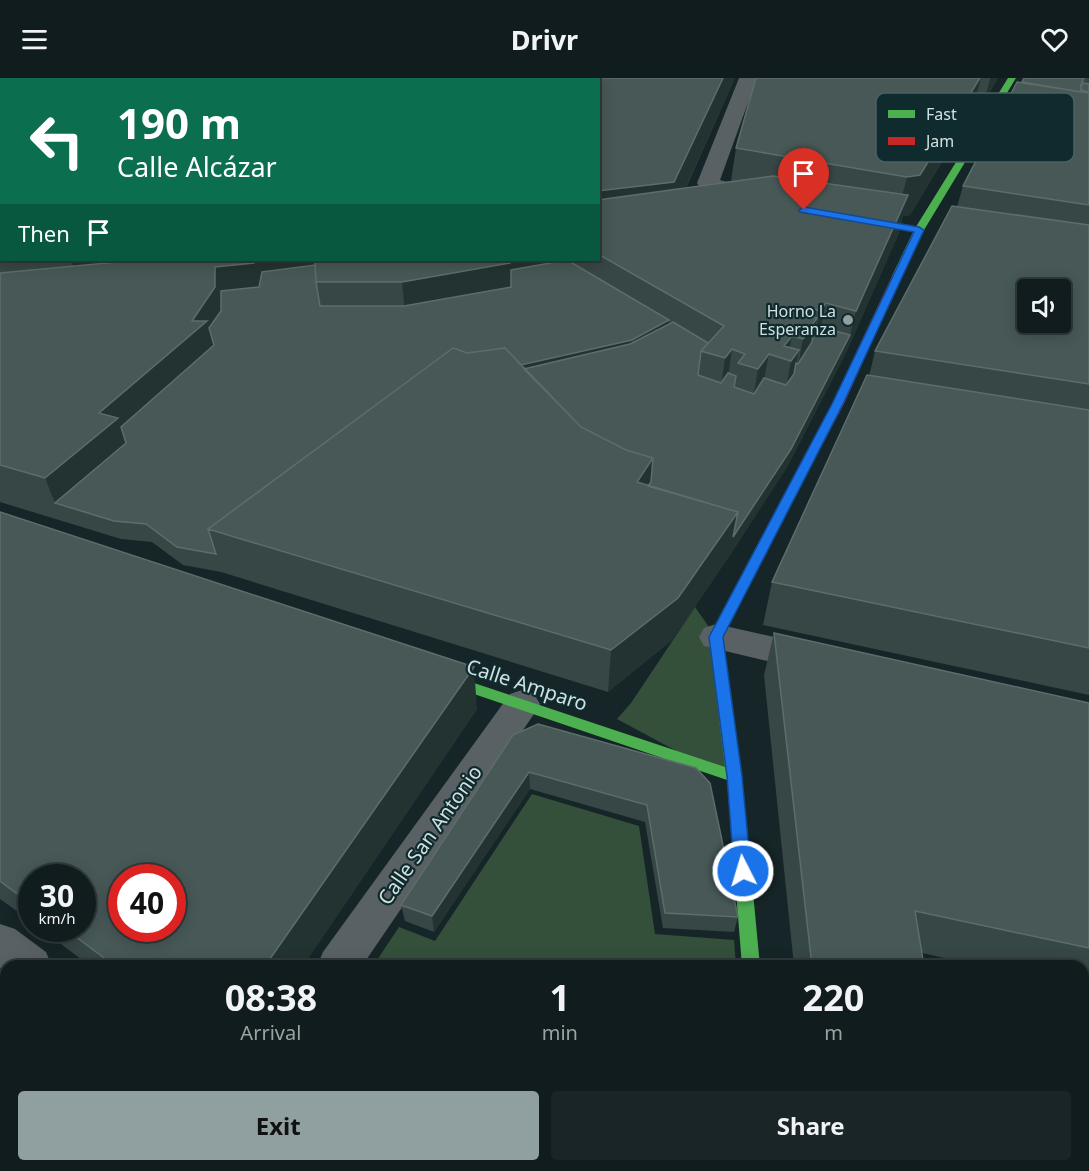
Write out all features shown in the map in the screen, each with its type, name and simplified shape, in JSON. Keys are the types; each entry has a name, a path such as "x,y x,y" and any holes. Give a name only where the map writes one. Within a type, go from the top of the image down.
{"street":[{"path":"748,78 704,193 760,208"},
{"path":"1003,93 1012,78"},
{"path":"1074,122 1089,124"},
{"path":"750,960 734,776 716,637 784,483 849,406 924,231 964,162"},
{"path":"901,227 924,231"},
{"path":"716,637 844,666"},
{"name":"Calle Amparo","path":"420,670 734,776"},
{"name":"Calle San Antonio","path":"342,960 522,704"},
{"path":"0,943 23,960"}],"green space":[{"path":"695,607 716,637 734,776 695,761 617,719 631,703"},
{"path":"532,794 639,826 655,934 734,940 736,960 377,960 399,927 435,941"}],"building":[{"path":"600,78 723,78 674,182 600,191"},
{"path":"756,78 980,78 971,93 876,93 876,162 928,162 920,175 907,177 736,148"},
{"path":"1024,78 1084,78 1081,92 1022,82"},
{"path":"1017,82 1089,93 1089,205 963,186 975,162 1074,162 1074,93 1011,93"},
{"path":"1083,83 1089,84 1089,92 1081,90"},
{"path":"773,176 908,195 856,311 826,303 820,311 809,307 805,315 817,318 803,339 792,336 784,346 799,350 791,361 769,354 758,369 738,363 745,354 732,349 725,358 701,351 724,326 600,255 600,200"},
{"path":"952,206 1089,225 1089,384 875,351"},
{"path":"128,261 255,261 254,263 215,267 215,287 192,321 207,321 99,413 118,418 45,478 0,465 0,273"},
{"path":"315,261 510,261 510,263 402,282 316,282"},
{"path":"569,261 669,320 632,340 521,365 505,348 467,353 453,348 208,529 216,554 177,547 146,524 114,521 55,503 126,443 121,427 214,345 209,328 221,311 221,291 259,287 262,272 315,265 320,306 404,306 511,287 511,270"},
{"path":"673,322 708,343 701,351 698,375 721,383 728,373 736,376 734,387 754,394 764,378 786,385 794,374 796,363 798,364 812,342 813,335 821,327 850,335 791,449 733,537 738,512 648,486 651,482 653,458 626,450 581,427 524,369 630,344"},
{"path":"453,348 467,353 505,348 581,427 626,450 653,458 637,482 738,512 678,598 611,650 208,529"},
{"path":"867,375 1089,410 1089,648 772,582"},
{"path":"0,512 474,667 269,960 107,960 83,942 96,942 96,864 18,864 18,894 0,881"},
{"path":"774,633 1089,703 1089,948 915,911 923,960 811,960"},
{"path":"538,724 696,768 710,783 738,917 665,913 647,805 529,772 432,916 401,905 513,735"}],"traffic: fast":[{"path":"1003,93 1012,78"},
{"path":"897,276 919,230 961,162"},
{"path":"750,960 734,776 716,637 810,457"},
{"path":"432,674 734,776"}],"traffic: jam":[{"path":"810,457 838,404 897,276"}],"place":[{"name":"Horno La Esperanza","path":"848,320"}],"route":[{"path":"743,871 734,776 716,637 838,404 919,230 804,210"}]}
